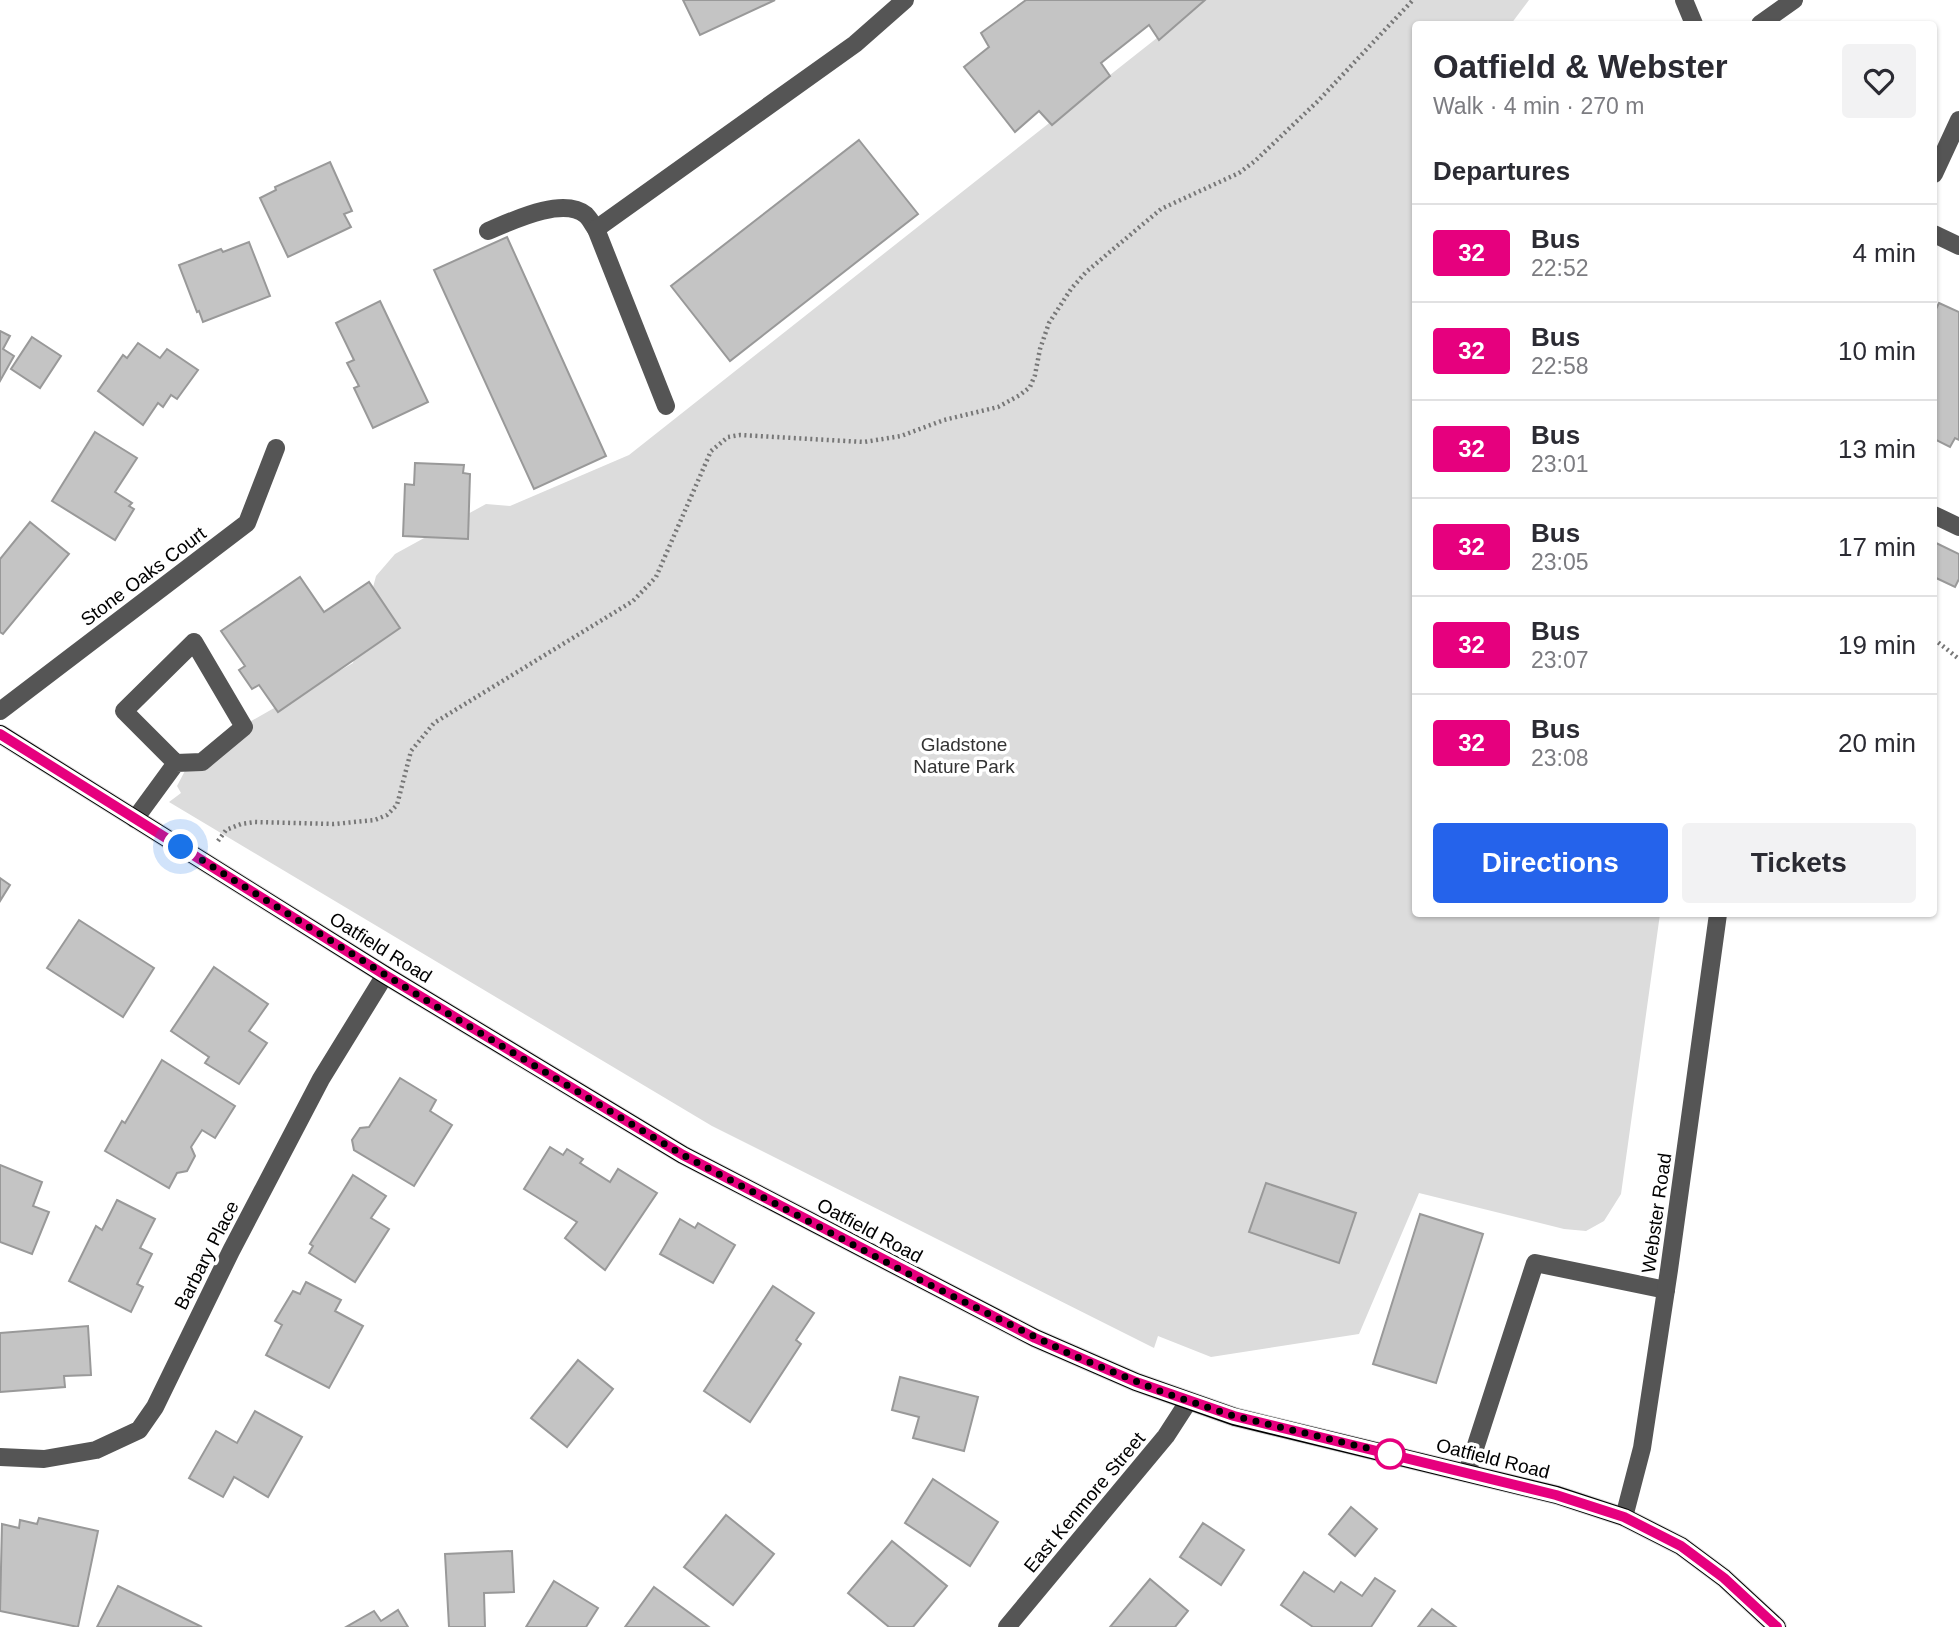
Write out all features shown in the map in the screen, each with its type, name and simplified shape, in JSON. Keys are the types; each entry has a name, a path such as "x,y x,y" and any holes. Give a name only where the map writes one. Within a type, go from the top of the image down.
{"main road":[{"name":"Oatfield Road","path":"0,734 385,975 683,1155 1035,1338 1125,1378 1234,1416 1556,1495 1624,1517 1681,1546 1724,1578 1777,1627"}],"street":[{"path":"1684,0 1693,21"},
{"path":"1764,21 1794,0"},
{"path":"597,229 855,44 894,4"},
{"path":"1937,168 1958,122"},
{"path":"488,230 533,213 569,208 585,215 597,229 666,406"},
{"path":"1937,235 1959,246"},
{"name":"Stone Oaks Court","path":"0,711 247,523 276,448"},
{"path":"1937,516 1959,527"},
{"path":"135,818 176,763 202,761 244,727 194,642 124,711 176,763"},
{"name":"Webster Road","path":"1624,1517 1642,1448 1718,917"},
{"name":"Barbary Place","path":"0,1457 44,1459 96,1450 123,1440 139,1430 155,1407 231,1251 321,1079 385,975"},
{"path":"1467,1473 1535,1264 1666,1290"},
{"name":"East Kenmore Street","path":"1007,1627 1166,1436 1188,1402"}],"path":[{"path":"203,861 226,830 241,824 334,824 375,820 387,815 397,805 411,751 434,723 633,601 656,577 711,451 728,438 740,435 864,442 901,436 944,420 998,407 1020,395 1030,387 1035,375 1049,323 1071,289 1086,272 1161,209 1239,173 1255,161 1318,101 1413,0"},
{"path":"1937,641 1959,659"}],"green space":[{"name":"Gladstone Nature Park","path":"1205,0 1529,0 1513,21 1412,21 1412,917 1660,917 1621,1194 1604,1221 1586,1231 1564,1229 1419,1193 1359,1334 1211,1357 1158,1336 1154,1348 712,1126 169,802 181,793 177,786 188,765 232,732 353,663 376,576 395,554 486,504 510,506 629,455"}],"building":[{"path":"683,0 775,0 700,35"},
{"path":"1026,0 1205,0 1159,40 1149,25 1101,63 1110,76 1052,125 1039,111 1015,132 964,67 989,47 981,33"},
{"path":"859,140 918,214 730,361 671,286"},
{"path":"330,162 352,211 344,214 351,227 288,257 260,198 276,190 275,187"},
{"path":"507,237 606,456 534,489 434,270"},
{"path":"249,242 270,296 203,322 179,265"},
{"path":"380,301 428,402 373,428 354,388 359,386 347,363 354,360 336,323"},
{"path":"1939,303 1959,312 1959,440 1955,438 1950,447 1937,440"},
{"path":"0,331 10,336 3,349 14,356 0,381"},
{"path":"32,337 61,356 40,388 11,369"},
{"path":"138,343 160,358 167,349 198,370 177,399 171,395 163,407 158,403 143,425 98,391 123,355 127,358"},
{"path":"95,432 137,458 115,492 132,503 129,506 134,509 115,540 52,501"},
{"path":"415,463 464,465 463,473 470,474 468,539 403,536 405,484 414,485"},
{"path":"30,522 69,554 3,634 0,632 0,559"},
{"path":"1937,543 1959,554 1959,579 1955,587 1937,578"},
{"path":"300,577 324,612 369,582 400,628 278,712 259,685 252,689 239,670 245,666 221,631"},
{"path":"0,878 10,885 0,901"},
{"path":"79,920 154,968 123,1017 47,968"},
{"path":"214,967 268,1004 249,1031 267,1043 239,1084 205,1063 209,1057 171,1031"},
{"path":"162,1060 235,1106 215,1138 202,1130 191,1147 195,1156 187,1171 177,1173 169,1188 105,1151"},
{"path":"400,1078 436,1100 430,1111 452,1125 414,1186 354,1150 352,1140 360,1128 369,1127"},
{"path":"550,1147 563,1155 567,1149 583,1159 580,1163 610,1182 618,1169 657,1193 605,1270 565,1238 577,1222 524,1189"},
{"path":"0,1165 42,1182 33,1206 49,1212 32,1254 0,1242"},
{"path":"353,1175 386,1196 371,1218 389,1229 355,1282 309,1253 313,1246 310,1244"},
{"path":"1266,1183 1356,1213 1339,1263 1249,1232"},
{"path":"117,1200 155,1219 140,1248 152,1254 137,1284 143,1287 131,1312 69,1281 96,1226 102,1230"},
{"path":"1420,1214 1483,1234 1436,1383 1373,1364"},
{"path":"680,1219 695,1228 698,1223 735,1245 713,1283 660,1254"},
{"path":"306,1282 341,1300 335,1311 363,1326 329,1388 266,1355 282,1325 275,1321 293,1291 300,1294"},
{"path":"773,1286 814,1313 796,1340 801,1344 750,1422 704,1391"},
{"path":"88,1326 91,1375 64,1376 65,1387 0,1392 0,1333"},
{"path":"578,1360 613,1389 567,1447 531,1418"},
{"path":"900,1377 978,1397 964,1451 913,1438 919,1417 892,1410"},
{"path":"255,1411 302,1437 268,1497 234,1477 223,1497 189,1478 216,1431 237,1443"},
{"path":"933,1479 998,1522 970,1566 905,1523"},
{"path":"1351,1507 1377,1529 1355,1556 1329,1534"},
{"path":"726,1515 774,1554 733,1605 684,1567"},
{"path":"39,1518 98,1531 78,1627 0,1611 2,1524 19,1528 20,1520 37,1524"},
{"path":"1203,1523 1244,1550 1221,1585 1180,1557"},
{"path":"892,1541 947,1586 913,1627 889,1627 848,1593"},
{"path":"512,1551 514,1592 484,1593 485,1627 449,1627 445,1554"},
{"path":"1304,1572 1334,1592 1341,1582 1362,1596 1375,1578 1395,1591 1371,1627 1313,1627 1281,1605"},
{"path":"1150,1579 1188,1611 1175,1627 1110,1627"},
{"path":"554,1581 598,1608 586,1627 526,1627"},
{"path":"118,1586 202,1627 97,1627"},
{"path":"654,1587 709,1627 625,1627"},
{"path":"1432,1609 1456,1627 1418,1627"},
{"path":"398,1610 408,1627 346,1627 374,1611 381,1621"}],"bus line":[{"name":"32","path":"0,734 385,975 683,1155 1035,1338 1136,1382 1234,1416 1556,1495 1624,1517 1681,1546 1724,1578 1777,1627"}],"route":[{"path":"181,847 429,1002 683,1155 1035,1338 1188,1402 1234,1416 1400,1456 1390,1454"}]}
